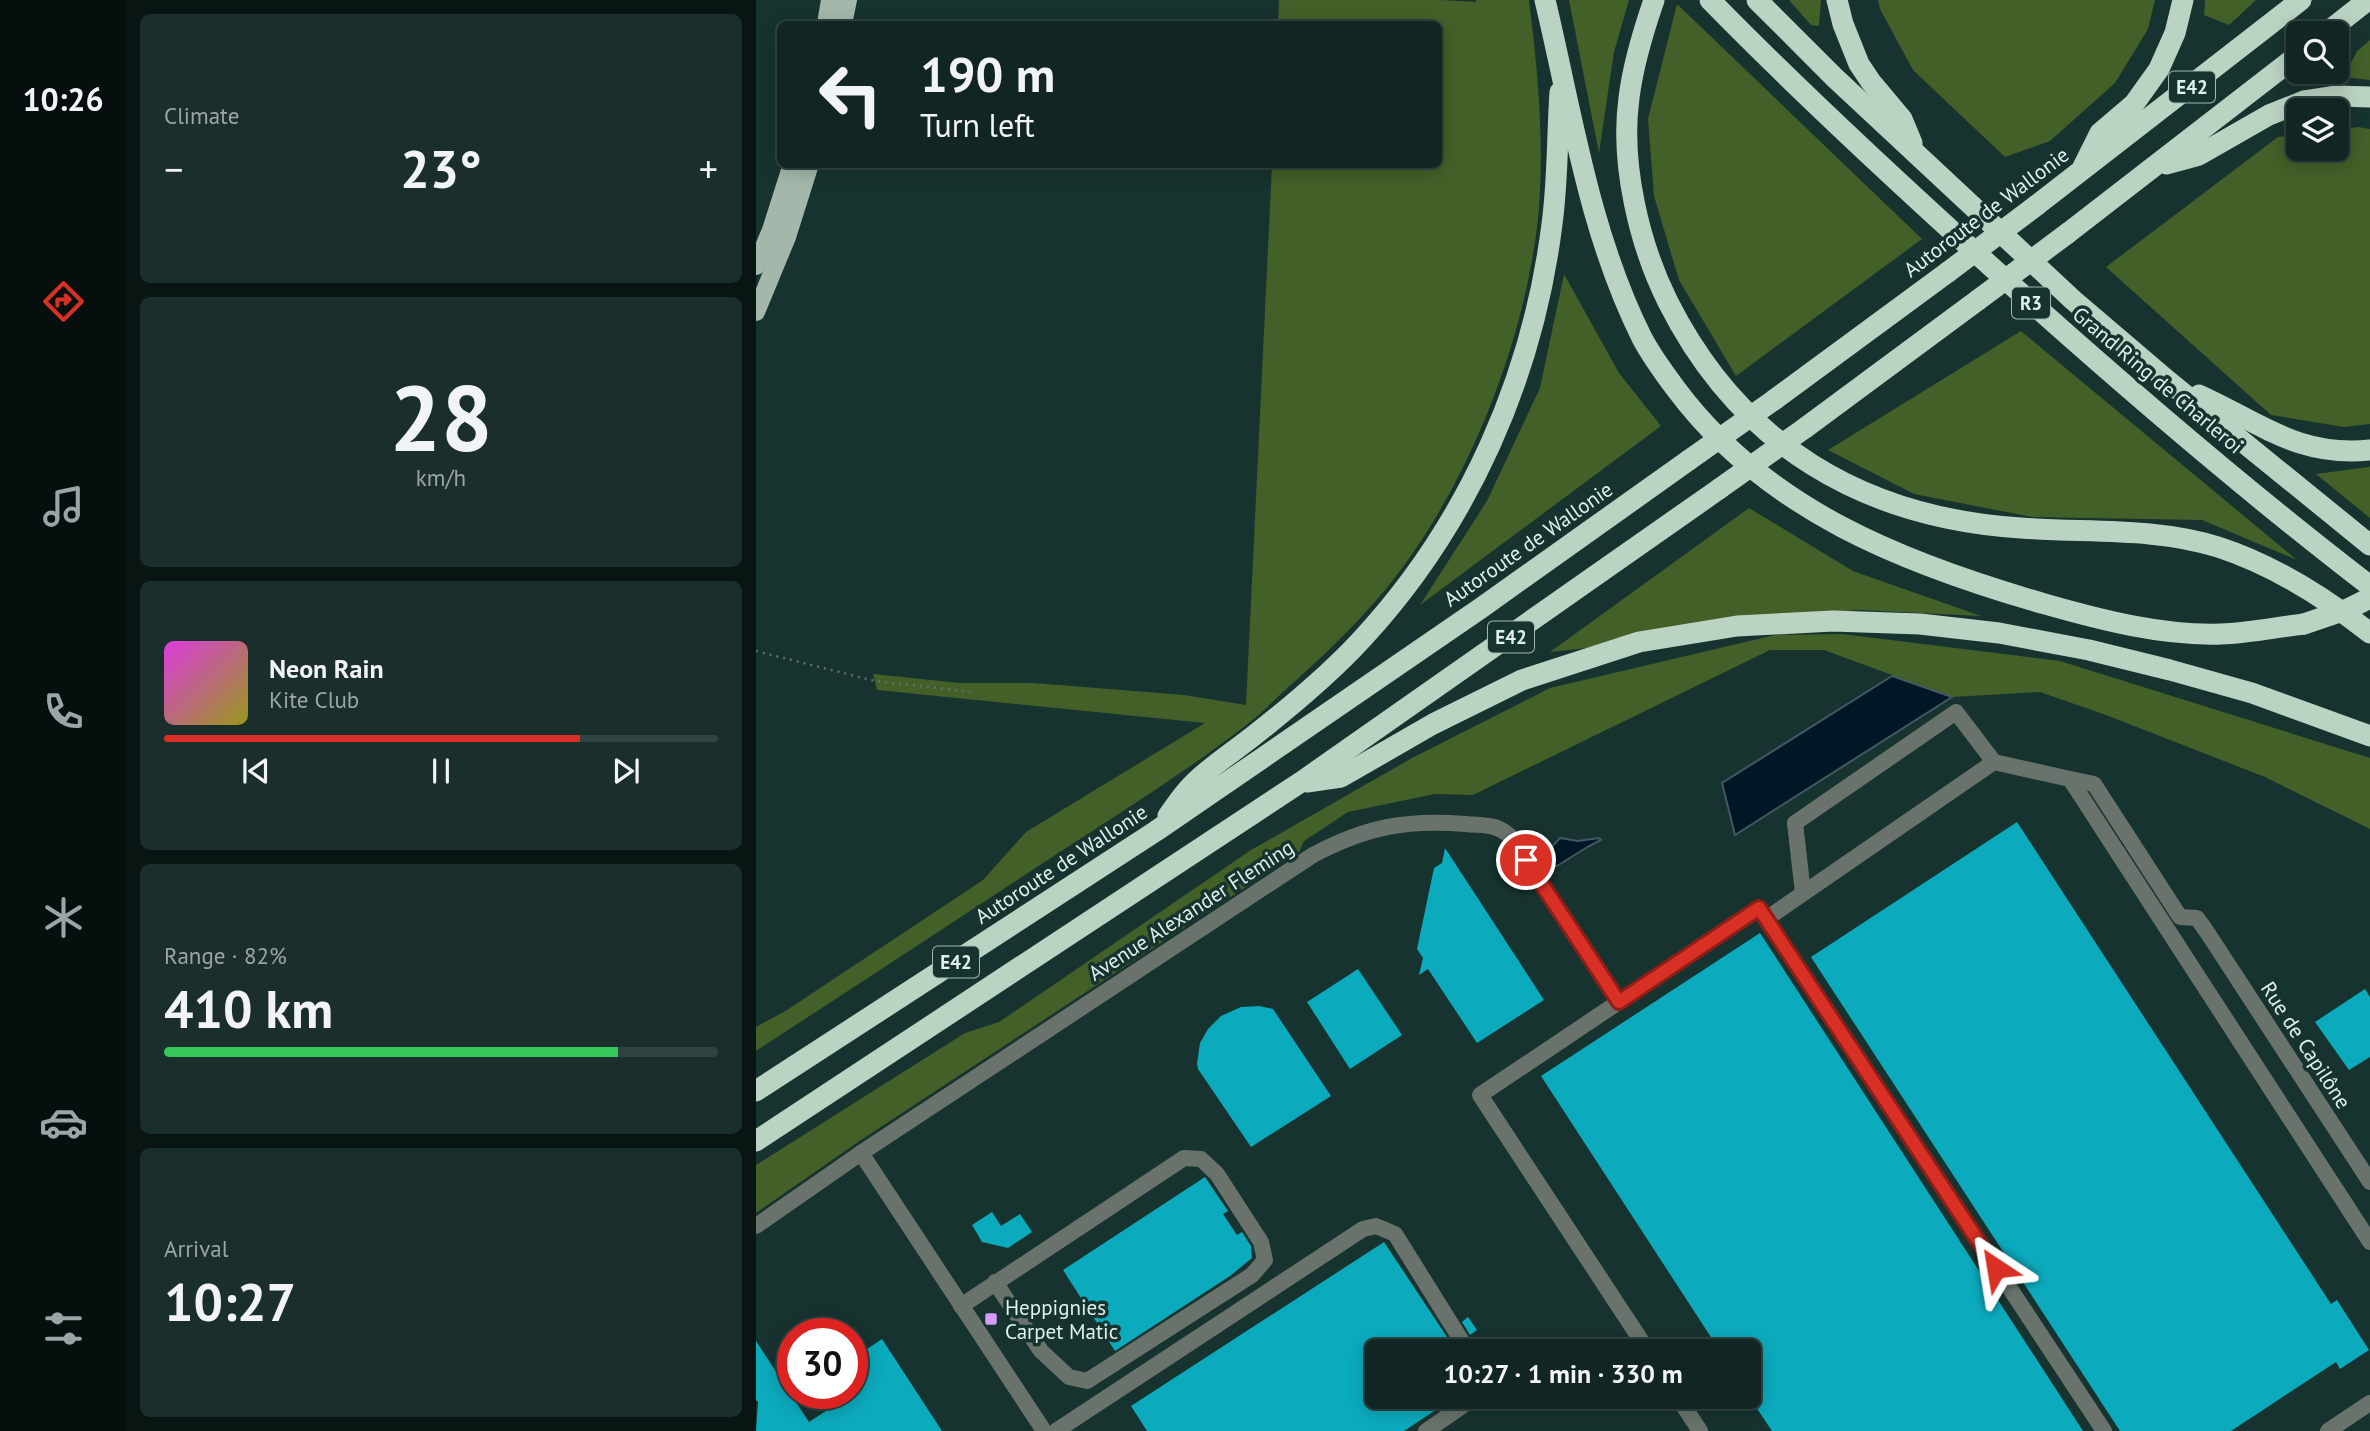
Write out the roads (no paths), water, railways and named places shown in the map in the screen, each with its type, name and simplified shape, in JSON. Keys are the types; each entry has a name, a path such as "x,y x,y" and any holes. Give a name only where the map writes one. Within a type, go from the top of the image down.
{"highway":[{"path":"1545,0 1592,206 1616,275 1643,339 1696,415 1731,451 1781,492 1853,533 1915,561 1991,589 2075,612 2165,631 2221,634 2304,624 2348,609 2370,598"},
{"path":"1654,0 1639,45 1629,100 1628,143 1633,190 1642,234 1658,282 1679,323 1727,393 1760,426 1808,463 1860,491 1913,511 1962,523 2023,529 2099,530 2161,535 2216,546 2261,563 2299,583 2370,632"},
{"name":"Grand Ring de Charleroi","path":"1710,0 1907,191 2053,323 2147,405 2370,586"},
{"name":"Grand Ring de Charleroi","path":"1757,0 1835,78 2073,300 2370,545"},
{"path":"1837,0 1843,24 1859,64 1902,119 1916,152"},
{"path":"2081,172 2100,133 2134,104 2159,69 2175,33 2183,0"},
{"name":"Autoroute de Wallonie","path":"756,1091 1156,831 1480,608 1774,400 1948,272 2301,0"},
{"path":"2341,21 2368,0"},
{"name":"E42","path":"756,1141 1301,782 1719,489 2068,233 2286,64"},
{"path":"1156,831 1194,783 1282,713 1363,639 1449,526 1474,480 1515,383 1536,313 1553,223 1562,69"},
{"path":"2154,167 2199,155 2269,115 2304,101 2337,96 2370,97"},
{"path":"2168,381 2216,402 2288,440 2330,450 2370,450"},
{"path":"1301,782 1341,777 1433,724 1522,680 1639,642 1737,626 1833,621 1920,624 1986,632 2089,650 2252,694 2370,736"}],"main road":[{"path":"826,21 830,0"},
{"path":"844,21 848,0"},
{"path":"756,266 771,230 791,168"},
{"path":"756,312 787,237 809,168"}],"street":[{"path":"1802,893 1795,823 1956,712 1994,762 2070,779 2370,1242"},
{"path":"1766,919 1994,762"},
{"name":"Rue de Capilône","path":"2070,779 2094,784 2180,918 2197,918 2370,1182"},
{"name":"Avenue Alexander Fleming","path":"756,1226 861,1153 1313,855 1360,833 1430,821 1499,827 1511,837 1619,1002"},
{"path":"1640,1339 1480,1096 1759,908 2104,1431"},
{"path":"861,1153 1044,1431"},
{"path":"961,1306 995,1282 1184,1158 1201,1159 1217,1174 1261,1242 1265,1260 1252,1275 1087,1381 1069,1377 1041,1351 995,1282"},
{"path":"1056,1431 1363,1229 1376,1226 1395,1234 1461,1339"},
{"path":"2328,1431 2370,1403"},
{"path":"1426,1431 1458,1409"},
{"path":"1686,1409 1700,1431"}],"water":[{"path":"1892,676 1952,697 1735,835 1722,783"},
{"path":"1560,838 1578,841 1601,840 1557,866 1548,864 1543,854"}],"place":[{"name":"Heppignies Carpet Matic","path":"991,1319"}]}
